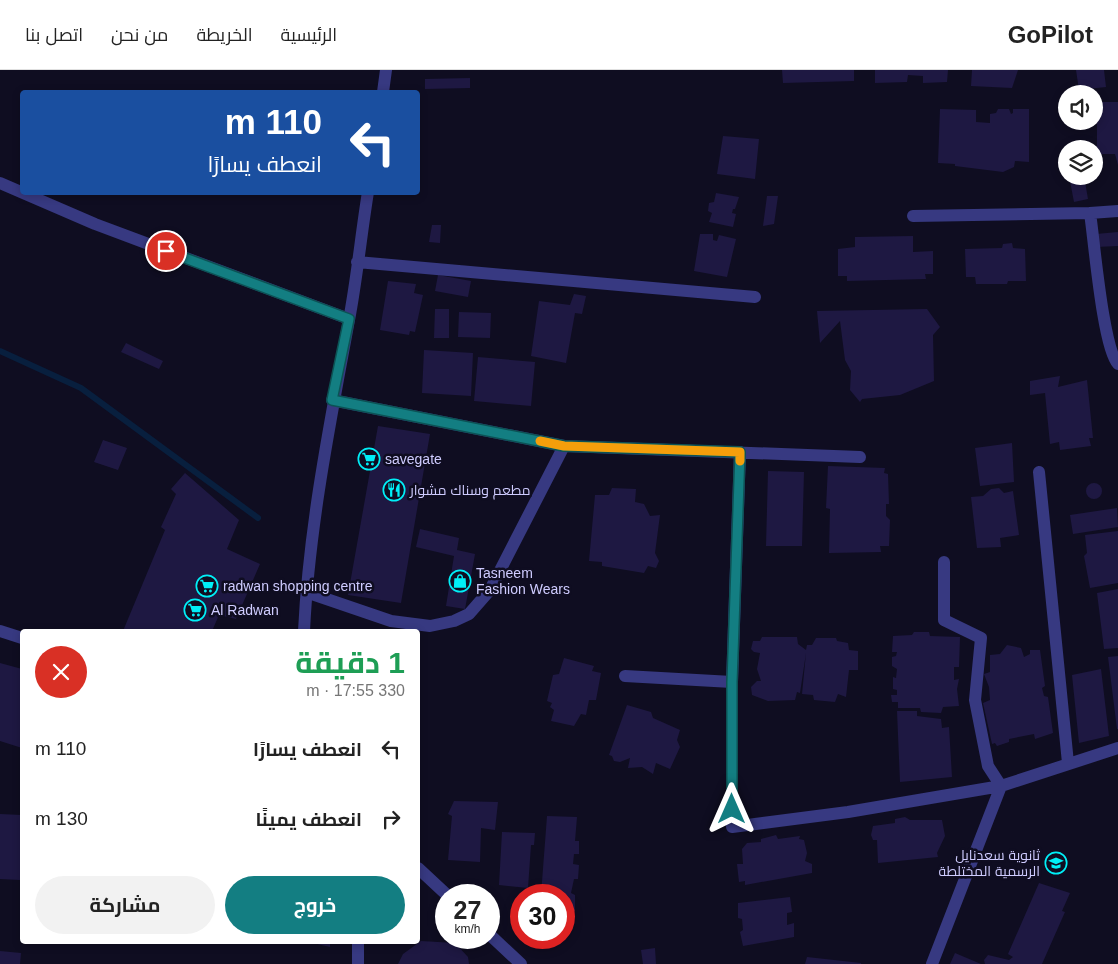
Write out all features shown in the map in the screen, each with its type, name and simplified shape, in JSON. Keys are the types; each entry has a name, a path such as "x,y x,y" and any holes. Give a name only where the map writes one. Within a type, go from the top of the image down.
{"street":[{"path":"383,90 386,70"},
{"path":"0,183 20,192"},
{"path":"28,195 95,224 349,319"},
{"path":"304,629 306,592 332,400 349,319 368,195"},
{"path":"913,216 1118,211"},
{"path":"1090,213 1111,352 1118,364"},
{"path":"357,262 755,297"},
{"path":"332,400 564,446 860,457"},
{"path":"306,592 391,621 430,626 454,621 469,614 490,590 564,446"},
{"path":"740,452 732,682 732,827 848,812 1001,786 1118,748"},
{"path":"1039,472 1068,763"},
{"path":"944,562 944,620 980,638 975,700 988,766 1001,786"},
{"path":"0,631 20,637"},
{"path":"626,676 732,682"},
{"path":"932,964 1001,786"},
{"path":"420,870 435,884"},
{"path":"358,944 358,964"},
{"path":"500,944 521,964"}],"building":[{"path":"782,70 854,70 854,81 783,83"},
{"path":"875,70 948,70 947,82 923,83 923,76 908,75 907,82 875,83"},
{"path":"972,70 1018,70 1012,88 971,86"},
{"path":"1076,70 1104,70 1106,87 1103,87 1103,85 1078,85"},
{"path":"470,78 470,88 425,89 425,79"},
{"path":"1103,102 1118,102 1118,165 1115,154 1103,154 1103,140 1097,140 1097,130 1103,130"},
{"path":"940,109 976,110 976,122 990,123 990,114 996,113 998,109 1009,109 1011,114 1013,109 1029,109 1029,162 1015,161 1014,167 1003,172 938,163"},
{"path":"723,136 759,139 755,179 717,174"},
{"path":"1071,185 1086,185 1088,199 1074,202"},
{"path":"716,193 739,197 732,213 736,214 733,227 709,222 712,213 708,211 709,203 714,202"},
{"path":"767,196 778,196 774,224 763,226"},
{"path":"432,225 441,225 440,243 429,242"},
{"path":"1118,232 1118,246 1096,247 1096,234"},
{"path":"700,234 713,234 713,240 717,241 719,235 736,239 727,277 694,271"},
{"path":"913,236 913,252 933,251 933,274 925,274 926,279 847,281 847,276 838,276 838,249 855,247 855,237"},
{"path":"1012,243 1013,248 1025,249 1026,281 1008,281 1007,284 976,284 975,277 966,277 965,249 1002,248 1003,244"},
{"path":"438,275 471,281 468,297 435,291"},
{"path":"388,281 416,284 414,293 423,295 415,332 410,331 409,335 380,330"},
{"path":"574,294 586,296 582,314 575,313 566,363 531,356 539,301 570,305"},
{"path":"435,309 449,309 449,338 434,338"},
{"path":"927,309 940,327 933,335 934,381 900,395 862,399 860,402 850,390 851,371 845,360 840,321 820,343 817,311"},
{"path":"459,312 491,313 490,338 458,337"},
{"path":"126,343 163,361 159,369 121,352"},
{"path":"424,350 473,353 471,396 422,393"},
{"path":"478,357 535,362 531,406 474,401"},
{"path":"1060,376 1058,387 1087,380 1093,438 1089,438 1091,446 1060,450 1059,442 1050,444 1045,393 1030,395 1030,381"},
{"name":"مطعم وسناك مشوار","path":"378,426 430,434 401,603 348,595"},
{"path":"103,440 127,448 118,470 94,462"},
{"path":"1012,443 1014,482 980,486 975,448"},
{"path":"828,466 885,468 884,473 888,474 889,504 886,504 886,516 890,520 889,546 880,546 881,552 829,553 830,509 826,508"},
{"path":"768,471 804,472 802,546 766,546"},
{"path":"185,473 239,520 227,549 260,564 236,619 219,615 213,629 124,629 165,530 161,527 176,494 171,489"},
{"path":"1094,483 1100,485 1102,491 1100,497 1094,499 1088,497 1086,491 1088,485"},
{"path":"612,488 636,489 635,502 644,504 650,516 660,515 655,553 659,561 656,568 648,566 644,573 602,566 602,562 589,561 595,495 609,495"},
{"path":"999,488 1004,493 1013,491 1019,535 1000,538 1001,547 977,548 971,497 983,496 991,489"},
{"path":"1117,508 1118,527 1073,534 1070,515"},
{"name":"Tasneem Fashion Wears","path":"420,529 459,538 457,550 475,554 465,609 446,606 454,556 416,547"},
{"path":"1118,531 1118,583 1090,588 1084,556 1087,553 1085,535"},
{"path":"1118,589 1118,648 1104,649 1097,593"},
{"path":"914,632 929,632 930,636 960,637 959,667 954,667 954,680 959,679 957,689 959,706 943,707 941,713 921,712 920,708 898,708 898,702 892,702 891,695 897,695 897,690 893,689 893,677 896,678 897,669 892,666 892,657 896,656 897,652 892,652 893,636 912,635"},
{"path":"762,637 797,637 798,644 806,650 807,645 812,645 816,638 836,638 837,641 848,643 849,650 858,651 858,670 849,670 846,697 838,694 835,702 814,700 813,695 802,694 806,653 800,693 797,692 795,700 768,701 752,695 751,687 757,681 761,681 757,669 760,653 754,652 751,649 753,641 760,641"},
{"path":"1007,645 1021,648 1024,657 1030,654 1030,650 1040,650 1045,686 1042,688 1044,696 1048,697 1053,733 1035,739 1034,734 1009,739 1009,742 997,746 995,743 992,744 983,703 990,700 989,687 984,674 990,672 990,655 1000,654"},
{"path":"1118,656 1118,729 1117,729 1108,657"},
{"path":"564,658 594,666 592,671 601,673 596,700 589,700 586,715 581,714 574,726 551,721 554,710 550,707 552,703 547,701 553,675 559,674"},
{"path":"0,663 20,668 20,747 0,741"},
{"path":"1101,669 1109,736 1079,743 1072,675"},
{"path":"627,705 651,712 653,718 680,730 677,740 680,747 670,769 656,763 653,774 642,767 628,768 630,758 620,762 614,761 612,756 609,755"},
{"path":"897,711 917,711 917,716 941,719 942,728 949,727 952,777 900,782"},
{"path":"454,801 498,802 495,830 481,828 480,862 448,860 452,816 448,814"},
{"path":"0,814 20,815 20,880 0,879"},
{"path":"547,816 577,817 575,841 579,841 579,854 574,854 573,864 579,865 578,879 574,879 573,884 542,884"},
{"path":"905,817 910,820 942,820 945,836 937,853 938,857 878,863 877,840 873,840 871,835 873,826 895,823 895,819"},
{"path":"502,832 535,833 534,845 531,845 528,884 510,884 510,886 499,884"},
{"path":"776,835 778,839 800,836 799,839 804,840 807,853 805,861 812,864 812,873 745,885 745,881 739,882 737,864 743,864 742,849 747,843 761,842 761,839"},
{"path":"1039,883 1070,893 1062,911 1065,912 1042,964 985,964 984,960 988,955 1009,960 1013,957 1008,954"},
{"path":"790,897 792,912 787,913 787,925 794,923 794,937 743,946 740,932 743,930 742,919 738,918 738,903"},
{"path":"421,941 435,942 435,949 461,949 468,957 469,964 398,964 403,954 417,944 420,944"},
{"path":"317,944 330,944 330,947"},
{"path":"655,948 656,964 643,964 641,950"},
{"path":"0,951 21,953 20,964 0,964"},
{"path":"955,953 981,964 950,964"},
{"path":"807,957 861,963 861,964 805,964"}],"waterway":[{"path":"0,351 81,388 258,518"}],"slow traffic":[{"path":"540,441 564,446 740,452 740,461"}],"place":[{"name":"savegate","path":"369,459"},
{"name":"مطعم وسناك مشوار","path":"394,490"},
{"name":"Tasneem Fashion Wears","path":"460,581"},
{"name":"radwan shopping centre","path":"207,586"},
{"name":"Al Radwan","path":"195,610"},
{"name":"ثانوية سعدنايل الرسمية المختلطة","path":"1056,863"}],"route":[{"path":"166,251 349,319 332,400 564,446 740,452 732,682 732,809"}]}
